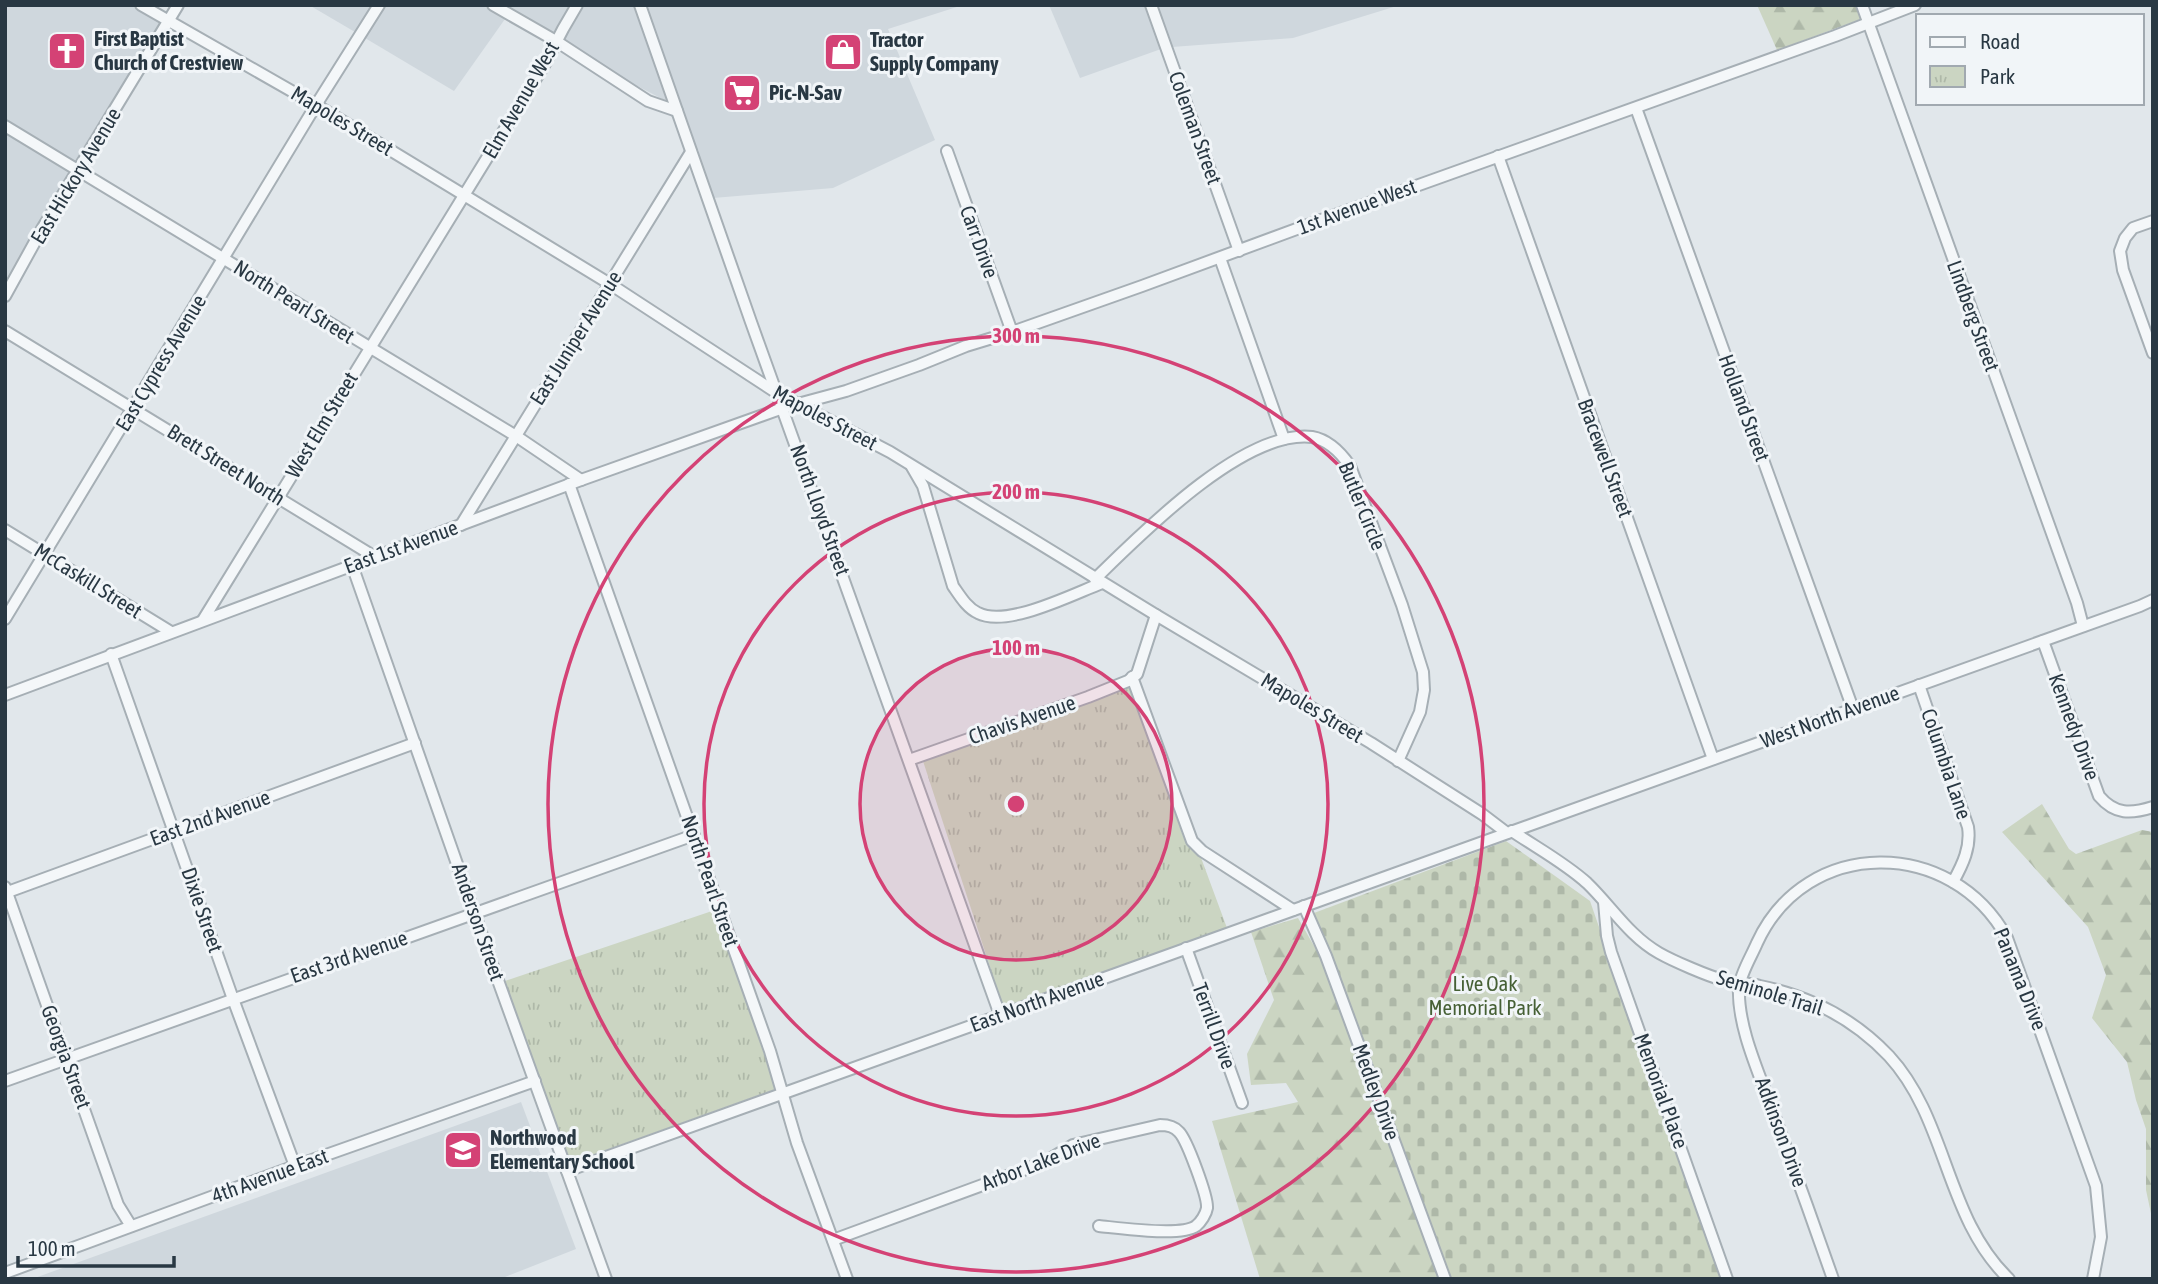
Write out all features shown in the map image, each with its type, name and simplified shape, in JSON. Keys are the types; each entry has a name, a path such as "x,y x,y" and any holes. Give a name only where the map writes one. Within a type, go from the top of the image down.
{"street":[{"name":"Mapoles Street","path":"141,5 316,105 610,284 777,393 910,464 1398,761 1509,832"},
{"name":"East Hickory Avenue","path":"5,296 77,170 178,5"},
{"name":"East Cypress Avenue","path":"5,619 379,5"},
{"path":"493,5 556,41 648,101 677,111"},
{"name":"Elm Avenue West","path":"464,195 546,62 577,5"},
{"name":"North Lloyd Street","path":"640,5 1000,1015"},
{"name":"Coleman Street","path":"1151,5 1240,251"},
{"name":"Lindberg Street","path":"1862,5 2083,626"},
{"name":"1st Avenue West","path":"797,404 846,391 966,346 1240,251 1915,5"},
{"name":"Holland Street","path":"1636,108 1853,709"},
{"name":"North Pearl Street","path":"5,126 516,436 581,480"},
{"name":"Carr Drive","path":"947,151 1012,332"},
{"name":"East Juniper Avenue","path":"461,525 691,152"},
{"name":"Bracewell Street","path":"1497,156 1713,759"},
{"name":"West Elm Street","path":"203,620 464,195"},
{"path":"2153,221 2133,228 2124,238 2120,251 2123,270 2153,354"},
{"path":"1220,258 1284,439"},
{"name":"Brett Street North","path":"5,331 374,557"},
{"name":"East 1st Avenue","path":"5,695 569,484 797,404"},
{"name":"Butler Circle","path":"1099,581 1146,529 1228,465 1293,437 1315,438 1330,444 1342,453 1353,476 1402,605 1423,672 1424,690 1420,712 1398,761"},
{"path":"910,464 923,486 953,586 970,608 978,613 987,617 1014,615 1099,581"},
{"name":"North Pearl Street","path":"569,484 694,835 783,1093 797,1143 847,1279"},
{"name":"McCaskill Street","path":"5,530 171,632"},
{"name":"Anderson Street","path":"352,565 606,1279"},
{"name":"West North Avenue","path":"1509,832 2153,600"},
{"path":"1156,615 1138,674 1132,677 1192,841 1202,850 1299,908"},
{"name":"Kennedy Drive","path":"2043,640 2099,796 2105,804 2128,813 2153,807"},
{"name":"Dixie Street","path":"111,654 295,1166"},
{"name":"Chavis Avenue","path":"909,760 1098,693 1132,677"},
{"name":"Columbia Lane","path":"1919,685 1968,827 1966,856 1953,882"},
{"name":"East 2nd Avenue","path":"6,890 415,743"},
{"name":"East North Avenue","path":"567,1171 1509,832"},
{"name":"Seminole Trail","path":"1509,832 1583,880 1627,928 1659,953 1715,978 1761,986 1823,1007 1861,1030 1909,1082 1924,1110 1970,1228 1983,1250 2009,1279"},
{"name":"East 3rd Avenue","path":"5,1081 694,835"},
{"name":"Panama Drive","path":"1740,983 1761,933 1773,916 1798,890 1846,866 1890,862 1927,869 1953,882 1985,906 2007,938 2098,1195 2100,1247 2093,1279"},
{"name":"Georgia Street","path":"6,890 118,1205 131,1226"},
{"name":"Memorial Place","path":"1604,902 1606,936 1611,952 1727,1279"},
{"name":"Medley Drive","path":"1299,908 1326,956 1445,1279"},
{"name":"Terrill Drive","path":"1186,948 1242,1103"},
{"name":"Adkinson Drive","path":"1740,983 1741,1012 1752,1053 1833,1279"},
{"name":"4th Avenue East","path":"5,1273 534,1081"},
{"name":"Arbor Lake Drive","path":"833,1240 1045,1162 1073,1145 1160,1125 1177,1129 1184,1138 1206,1199 1207,1210 1203,1219 1195,1227 1172,1232 1099,1226"}],"shaded area":[{"name":"First Baptist Church of Crestview","path":"5,5 130,5 161,22 75,163 5,120"},
{"path":"309,5 373,5 355,32"},
{"path":"386,5 482,5 505,19 454,91 365,38"},
{"path":"504,5 571,5 554,33"},
{"path":"585,5 635,5 668,102 626,80 564,40"},
{"path":"646,5 963,5 888,29 935,140 833,188 713,198 697,153 699,151"},
{"path":"1049,5 1145,5 1161,49 1080,78"},
{"path":"1156,5 1400,5 1293,38 1172,47"},
{"path":"5,133 70,172 37,225 5,285"},
{"name":"Northwood Elementary School","path":"521,1102 576,1249 500,1279 32,1279"}],"green space":[{"path":"1757,5 1856,5 1861,19 1777,50"},
{"path":"1130,687 1183,836 1189,846 1200,855 1227,928 1003,1007 923,761"},
{"path":"2042,804 2069,849 2076,854 2142,830 2153,832 2153,1223 2146,1190 2146,1129 2127,1062 2092,1018 2106,975 2088,927 2002,832"},
{"name":"Live Oak Memorial Park","path":"1506,841 1590,901 1721,1279 1452,1279 1314,913"},
{"path":"715,910 776,1089 570,1163 505,981"},
{"path":"1298,918 1321,958 1440,1279 1260,1279 1212,1121 1298,1102 1286,1083 1251,1085 1247,1054 1274,1000 1251,932"}],"place":[{"name":"First Baptist Church of Crestview","path":"67,51"},
{"name":"Tractor Supply Company","path":"843,52"},
{"name":"Pic-N-Sav","path":"742,93"},
{"name":"Northwood Elementary School","path":"463,1150"}]}
